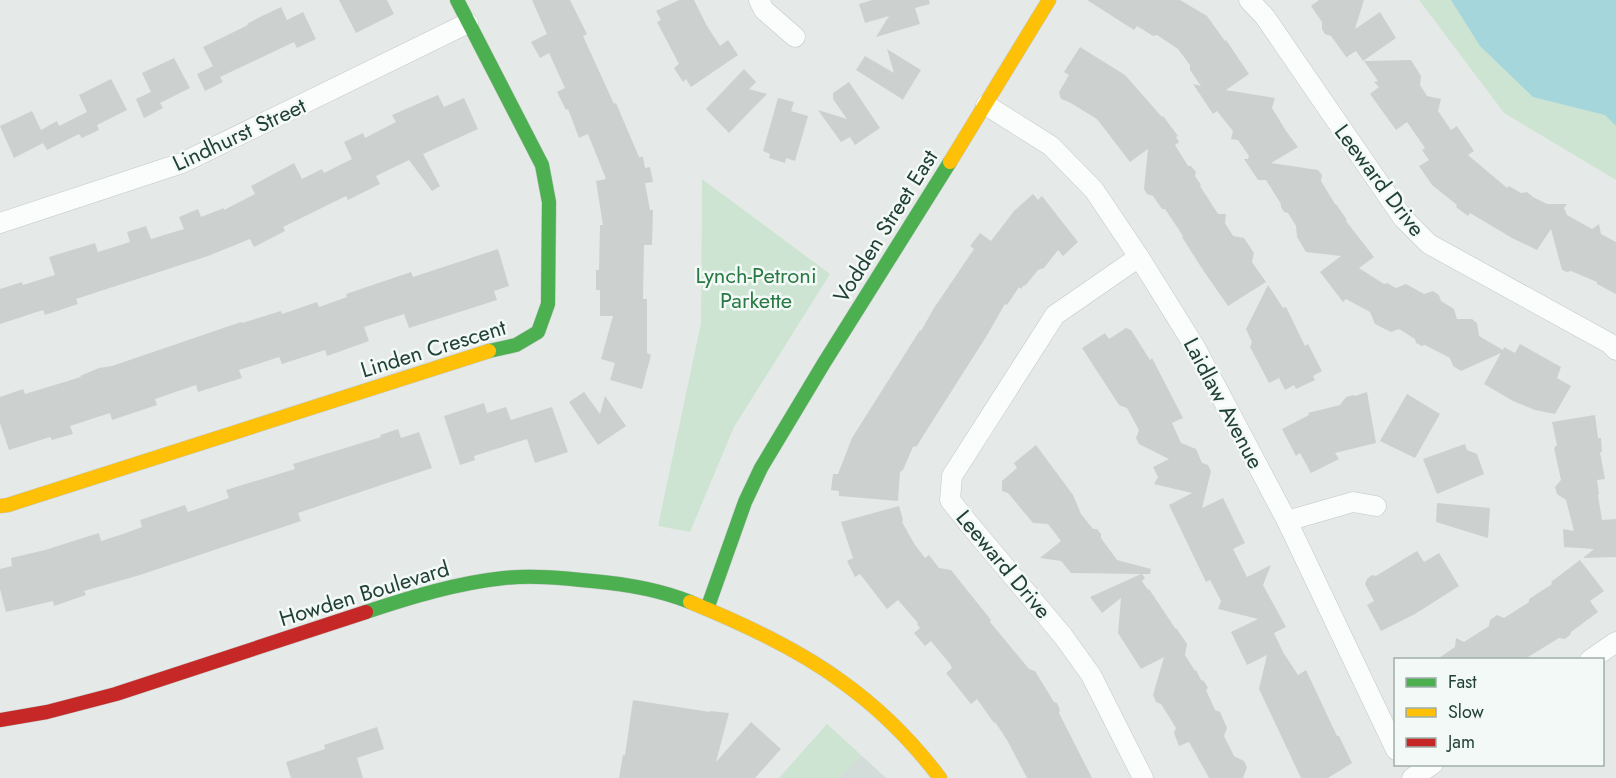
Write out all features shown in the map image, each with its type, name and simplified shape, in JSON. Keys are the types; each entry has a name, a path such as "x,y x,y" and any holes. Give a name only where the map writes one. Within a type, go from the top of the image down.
{"street":[{"name":"Linden Crescent","path":"0,506 489,351 516,345 538,332 548,304 549,202 542,165 457,0"},
{"path":"759,0 764,10 795,37"},
{"name":"Vodden Street East","path":"707,609 745,502 761,468 1049,0"},
{"name":"Leeward Drive","path":"1249,0 1265,17 1403,218 1429,244 1609,343 1616,351"},
{"name":"Lindhurst Street","path":"0,224 182,163 468,23"},
{"name":"Laidlaw Avenue","path":"986,105 1050,146 1094,190 1139,257 1196,347 1287,521 1394,748"},
{"name":"Leeward Drive","path":"1139,257 1055,315 952,476 950,500 1064,636 1090,675 1143,778"},
{"path":"1287,521 1353,502 1376,506"},
{"name":"Howden Boulevard","path":"0,720 93,700 141,686 406,599 505,578 542,577 625,584 660,591 707,609 805,658 842,682 886,719 940,778"},
{"path":"1593,658 1616,642"},
{"path":"1411,778 1431,766"}],"shaded area":[{"path":"861,755 886,778 839,778"}],"green space":[{"path":"1419,0 1616,0 1616,180 1504,113"},
{"name":"Lynch-Petroni Parkette","path":"702,179 830,274 734,427 690,532 658,526 701,323"},
{"path":"827,724 861,755 839,778 779,778"}],"water":[{"path":"1451,0 1616,0 1616,126 1605,115 1533,97 1480,46"}],"building":[{"path":"339,0 387,0 394,14 356,33"},
{"path":"532,0 570,0 587,34 583,36 614,104 616,103 639,157 643,157 645,168 650,167 653,182 645,183 650,210 653,210 652,245 644,245 643,299 647,299 647,353 651,355 642,389 610,380 615,363 601,359 613,316 600,316 600,290 596,290 600,225 603,225 596,181 606,179 588,134 579,138 568,109 566,110 557,92 565,88 549,53 540,58 531,42 547,34"},
{"path":"679,0 694,0 720,46 728,40 738,55 691,87 686,79 683,82 674,68 679,64 657,22 661,20 656,11"},
{"path":"872,0 929,0 930,4 915,8 920,24 876,37 889,16 865,23 859,4"},
{"path":"1087,0 1180,0 1207,16 1249,74 1226,90 1275,98 1272,108 1298,147 1271,163 1318,170 1322,175 1321,181 1335,204 1374,257 1359,268 1384,284 1387,283 1396,288 1406,284 1424,294 1433,291 1439,295 1441,301 1454,309 1457,319 1472,319 1477,323 1479,336 1503,350 1504,347 1515,353 1520,344 1561,367 1557,378 1571,386 1555,414 1535,410 1513,401 1484,384 1501,353 1461,371 1453,366 1450,358 1425,345 1416,343 1415,339 1399,329 1391,332 1375,324 1370,312 1346,299 1343,302 1320,272 1341,256 1306,252 1297,237 1296,226 1288,213 1284,212 1266,180 1258,180 1244,159 1248,159 1249,156 1238,140 1231,139 1233,131 1217,111 1213,114 1193,84 1201,86 1178,49 1157,35 1153,36 1137,26 1134,30"},
{"path":"1319,0 1364,0 1355,29 1380,12 1396,38 1363,61 1356,51 1347,58 1331,36 1325,34 1322,29 1322,22 1311,6"},
{"path":"281,7 287,20 303,12 316,39 297,48 294,42 220,77 223,82 205,91 197,74 213,66 203,47"},
{"path":"1080,47 1125,75 1163,116 1178,136 1176,137 1179,142 1175,145 1188,166 1196,172 1195,176 1200,186 1218,214 1226,214 1225,223 1233,236 1244,238 1254,253 1252,262 1266,282 1228,306 1165,209 1162,209 1153,196 1147,194 1144,189 1148,149 1130,162 1097,119 1061,99 1059,92 1069,75 1064,72"},
{"path":"887,49 921,70 902,101 856,70 865,56 894,73"},
{"path":"174,58 190,88 160,103 163,108 144,118 136,99 151,92 142,73"},
{"path":"1411,60 1421,76 1420,85 1427,96 1441,99 1438,111 1451,130 1457,126 1474,151 1468,155 1507,188 1509,186 1521,193 1527,192 1547,204 1567,204 1564,208 1567,215 1592,229 1599,224 1601,234 1616,242 1616,294 1597,282 1571,271 1562,270 1551,229 1537,250 1470,213 1468,216 1432,185 1419,166 1429,160 1422,150 1425,148 1407,122 1396,130 1370,94 1379,87 1374,82 1378,81 1364,61"},
{"path":"744,69 756,82 749,89 767,94 729,133 706,109"},
{"path":"111,79 127,110 97,125 99,130 82,138 79,134 47,150 43,143 14,158 0,126 32,111 41,130 57,121 59,126 87,112 79,95"},
{"path":"849,82 880,128 855,145 850,137 841,142 818,110 847,119 833,99 833,93"},
{"path":"438,95 444,107 464,98 478,129 423,154 440,186 432,191 409,160 376,176 380,184 348,200 346,196 283,227 285,231 254,247 250,239 208,256 76,299 78,304 45,315 43,310 0,324 0,289 55,275 49,257 95,243 98,252 130,242 127,232 146,226 151,239 184,229 179,217 198,209 201,217 224,208 224,210 255,194 251,186 294,163 302,179 322,169 324,173 352,159 344,142 363,133 365,138 396,122 392,115"},
{"path":"778,98 794,102 791,111 808,116 795,161 786,158 785,163 769,158 770,154 763,151"},
{"path":"1033,194 1038,200 1042,196 1078,242 1063,256 1058,250 1044,268 1038,270 1025,286 1021,289 1019,287 1007,305 1005,304 917,446 913,447 900,472 898,501 839,496 839,491 831,490 833,474 838,474 852,438 974,249 970,246 980,233 991,241 1014,211"},
{"path":"498,249 509,286 494,291 497,300 409,328 404,314 364,327 369,341 327,356 325,350 282,364 279,357 239,370 242,378 198,392 196,385 155,399 157,405 112,420 110,413 70,426 73,434 52,440 50,437 9,450 0,423 0,397 23,389 25,394 81,377 99,368 112,366 241,322 281,311 282,314 317,302 319,307 347,297 346,294 411,272 413,277"},
{"path":"1268,285 1283,308 1286,307 1305,346 1308,344 1322,371 1313,376 1315,380 1296,389 1294,385 1285,390 1279,378 1269,383 1250,347 1252,342 1246,329"},
{"path":"1126,328 1131,330 1150,360 1152,358 1183,418 1172,423 1181,443 1196,449 1202,463 1208,465 1211,471 1202,508 1223,498 1245,543 1233,549 1247,577 1271,565 1263,585 1286,627 1274,633 1298,675 1306,670 1352,763 1328,778 1301,778 1259,689 1267,655 1247,665 1231,632 1258,619 1218,609 1221,601 1210,580 1206,582 1169,505 1192,493 1154,484 1158,477 1153,467 1169,459 1139,444 1136,438 1139,430 1127,408 1119,405 1082,348 1105,333 1109,339"},
{"path":"584,392 600,414 605,396 626,426 598,445 569,402"},
{"path":"1367,392 1376,443 1335,453 1339,459 1311,473 1300,453 1296,456 1282,429 1309,415 1308,413 1340,405 1346,397"},
{"path":"1407,394 1440,414 1415,458 1380,441"},
{"path":"484,403 487,413 506,407 511,420 552,407 568,452 535,463 527,439 474,456 475,460 460,465 444,416"},
{"path":"1595,415 1598,438 1601,438 1602,452 1600,452 1605,479 1597,480 1598,495 1602,520 1616,519 1616,557 1583,558 1594,549 1564,547 1563,529 1574,531 1566,500 1557,494 1555,487 1561,480 1554,448 1557,445 1552,422"},
{"path":"398,429 401,438 419,432 432,468 298,513 301,521 140,575 84,591 86,595 54,606 53,601 6,612 0,589 0,569 12,566 11,558 99,533 101,541 123,534 142,527 140,520 185,505 188,512 229,498 226,490 295,469 293,464 381,437 380,435"},
{"path":"1465,444 1467,450 1477,454 1484,474 1437,494 1423,459"},
{"path":"1036,445 1073,495 1081,514 1093,529 1097,529 1101,534 1101,538 1117,560 1151,569 1150,574 1142,574 1145,578 1142,581 1187,644 1185,655 1208,688 1206,690 1215,710 1220,712 1227,728 1224,736 1234,756 1244,761 1247,767 1243,778 1209,778 1189,742 1179,746 1174,733 1176,728 1153,695 1164,657 1141,669 1118,633 1121,598 1102,613 1090,597 1141,574 1071,573 1061,561 1040,558 1061,541 1048,524 1033,523 1008,493 1002,491 1002,481 1017,468 1014,463"},
{"path":"1437,503 1490,508 1488,538 1436,522"},
{"path":"899,506 902,522 925,558 929,555 939,568 951,570 1029,669 1035,671 1054,702 1057,703 1059,713 1092,778 1027,778 995,722 977,699 971,704 946,673 952,668 950,664 931,641 925,646 914,633 920,628 918,623 898,600 887,609 860,574 855,577 847,561 853,558 841,522"},
{"path":"1417,551 1424,562 1439,553 1459,586 1415,614 1381,631 1367,605 1374,601 1365,584 1367,579"},
{"path":"1580,560 1604,591 1590,601 1598,612 1565,639 1559,638 1526,658 1439,658 1455,647 1456,638 1464,642 1489,626 1490,620 1497,615 1504,618 1529,602 1529,599 1552,584 1551,582"},
{"path":"633,700 729,713 716,762 751,722 781,749 755,778 619,778 623,755 625,755"},
{"path":"377,727 384,749 357,758 363,778 291,778 286,762 325,749 324,745"}],"traffic: fast":[{"path":"457,0 542,165 549,202 548,304 538,332 516,345 489,351"},
{"path":"707,609 745,502 761,468 950,162"},
{"path":"366,612 452,587 486,580 526,577 605,582 654,590 690,602"}],"traffic: slow":[{"path":"950,162 1049,0"},
{"path":"0,506 489,351"},
{"path":"690,602 768,637 807,658 841,681 869,702 894,726 940,778"}],"traffic: jam":[{"path":"0,720 47,712 116,694 366,612"}]}
